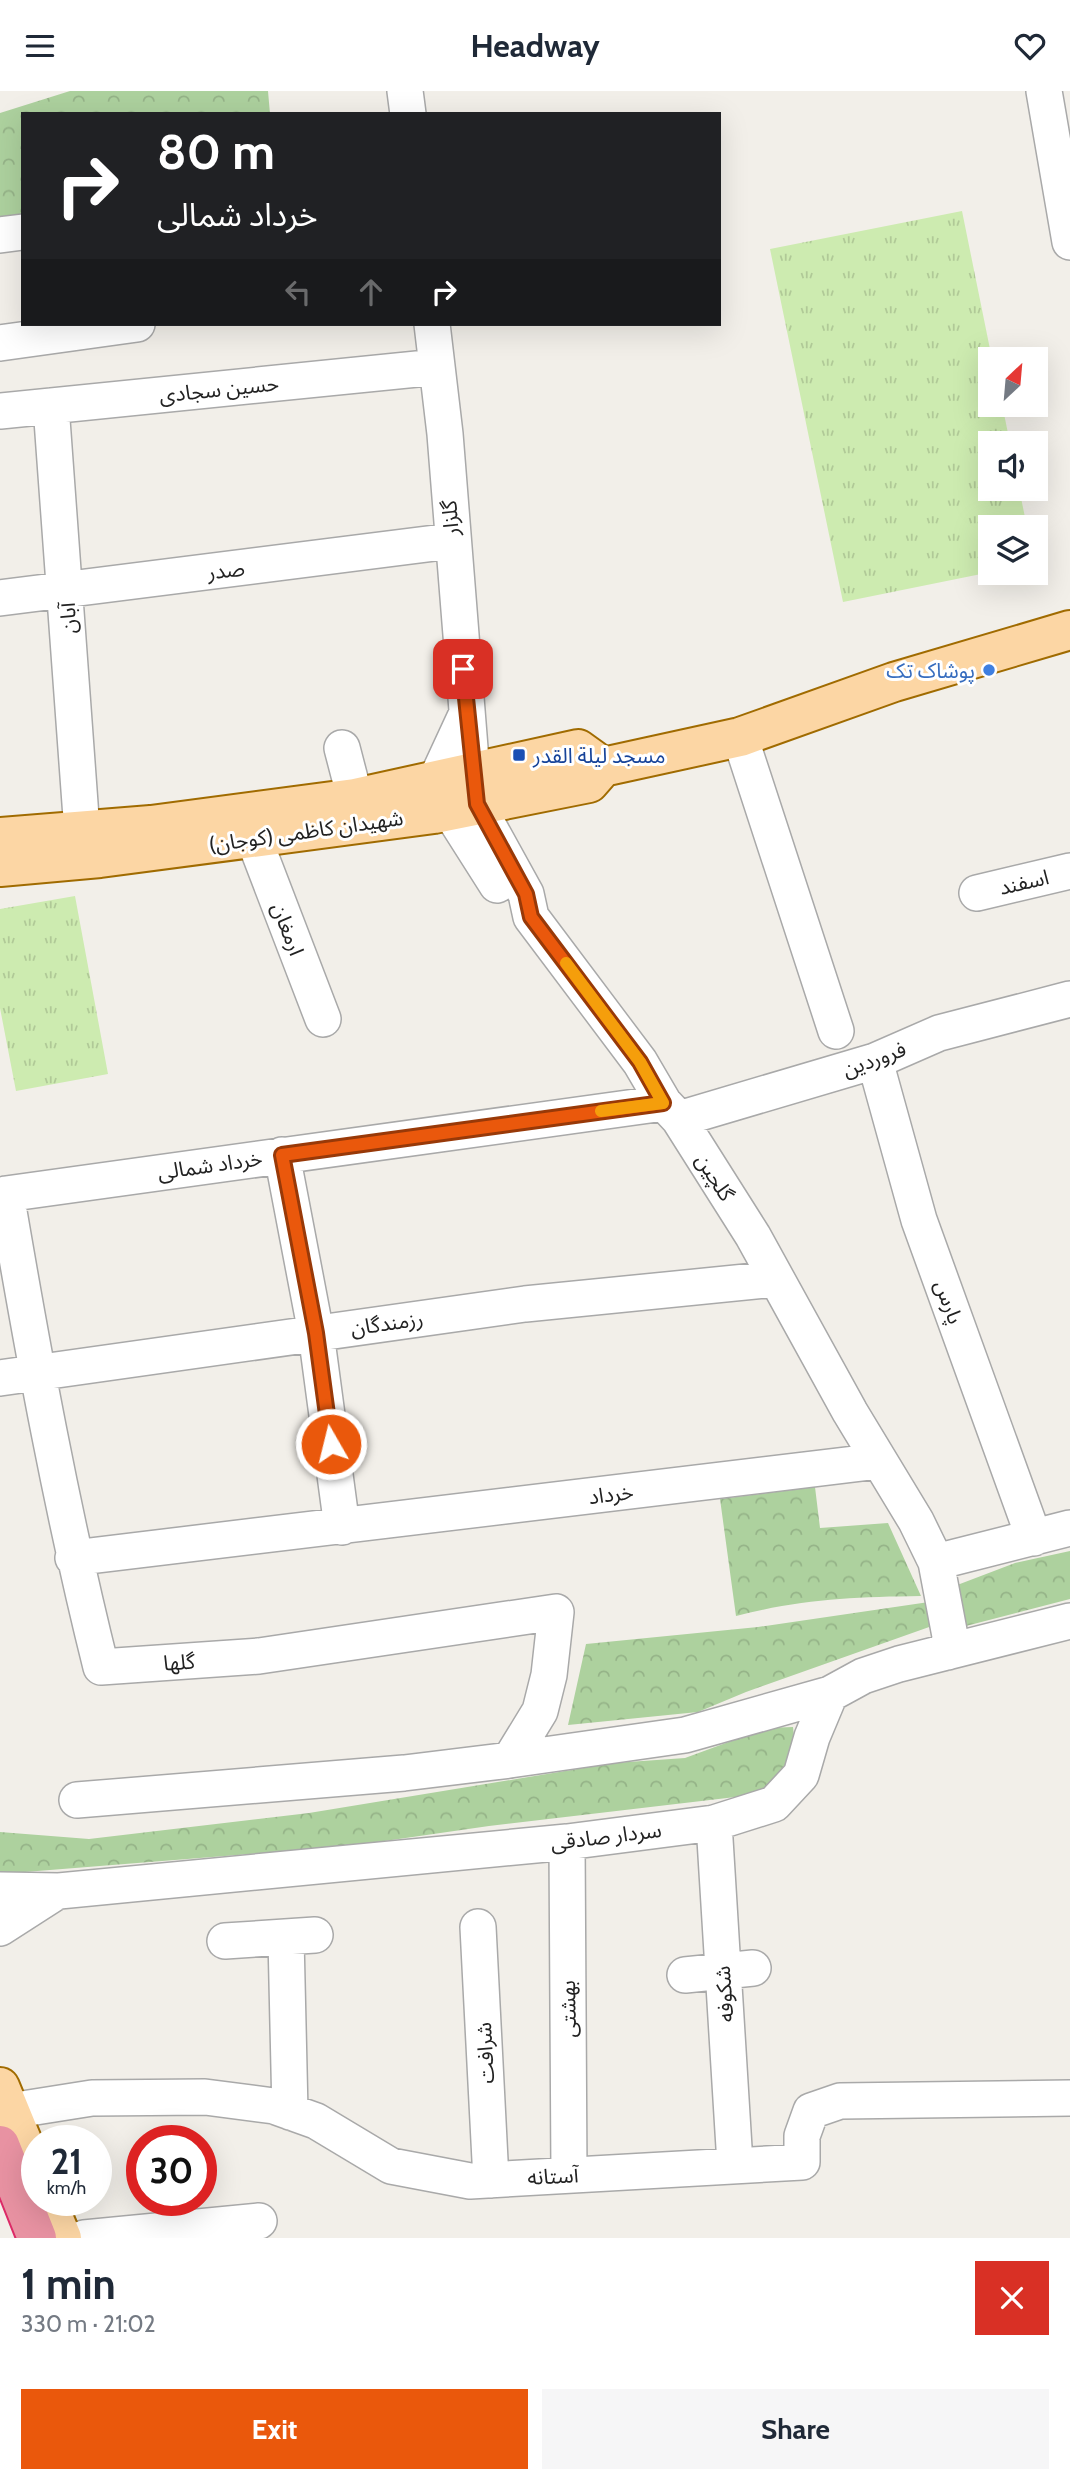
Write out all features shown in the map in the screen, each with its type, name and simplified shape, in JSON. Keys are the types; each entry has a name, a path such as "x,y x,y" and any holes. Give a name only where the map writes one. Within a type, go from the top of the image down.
{"highway":[{"path":"3,2114 37,2238"}],"main road":[{"name":"شهیدان کاظمی (کوجان)","path":"0,867 254,839 459,792 578,749 603,767 740,737 894,682 1070,631"},
{"name":"شهیدان کاظمی (کوجان)","path":"0,837 151,825 355,797 459,792"},
{"path":"3,2114 21,2147"},
{"path":"53,2216 62,2238"}],"street":[{"path":"405,91 408,112"},
{"path":"1044,91 1060,134 1070,240"},
{"path":"0,235 21,232"},
{"path":"0,343 123,326"},
{"name":"گلزار","path":"432,326 467,713 459,792"},
{"name":"حسین سجادی","path":"0,411 437,367"},
{"name":"آبان","path":"51,406 82,831"},
{"name":"صدر","path":"0,598 452,541"},
{"path":"740,737 836,1031"},
{"path":"342,748 355,797"},
{"name":"گلچین","path":"459,792 506,899 531,917 640,1062 776,1279 916,1521 936,1562 950,1636 948,1652"},
{"name":"ارمغان","path":"254,839 323,1019"},
{"name":"اسفند","path":"977,893 1070,871"},
{"name":"فروردین","path":"671,1111 875,1061 939,1033 1070,999"},
{"name":"پارس","path":"875,1061 919,1220 1034,1538"},
{"name":"خرداد شمالی","path":"6,1193 282,1155 671,1111"},
{"path":"282,1155 316,1333 342,1527"},
{"name":"گلها","path":"6,1193 36,1373 74,1558 101,1667 259,1656 556,1612 549,1675 540,1711 510,1761"},
{"name":"رزمندگان","path":"0,1378 525,1304 776,1279"},
{"name":"خرداد","path":"74,1558 879,1461"},
{"path":"936,1562 1070,1528"},
{"path":"77,1800 404,1773 510,1761 685,1735 831,1693 863,1676 1070,1621"},
{"name":"سردار صادقی","path":"0,1890 59,1891 567,1842 714,1823 774,1804 801,1775 812,1737 831,1693"},
{"name":"شکوفه","path":"714,1823 738,1970 735,2164"},
{"name":"بهشتی","path":"567,1842 569,2175"},
{"path":"0,1928 59,1891"},
{"name":"شرافت","path":"478,1927 491,2179"},
{"path":"225,1941 301,1936 290,2112"},
{"path":"685,1975 738,1970"},
{"name":"آستانه","path":"3,2114 92,2098 205,2097 274,2106 316,2121 391,2166 470,2181 802,2161 802,2136 811,2111 840,2101 1070,2098"},
{"path":"85,2238 259,2221"}],"green space":[{"path":"70,91 268,91 270,112 21,112 21,219 0,222 0,113"},
{"path":"962,211 990,347 978,347 978,417 1005,417 1008,431 978,431 978,501 1022,501 1025,515 978,515 978,575 843,602 770,249"},
{"path":"75,896 108,1074 16,1091 0,1008 0,909"},
{"path":"815,1487 820,1528 888,1523 921,1596 828,1600 736,1616 720,1499"},
{"path":"1070,1551 1070,1599 962,1627 952,1587 1015,1563"},
{"path":"929,1602 932,1626 746,1692 698,1712 568,1725 586,1644 758,1627"},
{"path":"793,1727 794,1751 789,1767 761,1794 489,1826 350,1846 0,1874 0,1832 89,1839 309,1813 614,1763 685,1758 767,1728"}],"slow traffic":[{"path":"566,963 640,1062 663,1103 601,1111"}],"place":[{"name":"پوشاک تک","path":"989,670"},
{"name":"مسجد لیلة القدر","path":"519,755"}],"route":[{"path":"331,1444 316,1333 282,1155 663,1103 640,1062 531,917 526,894 477,804 463,669"}]}
